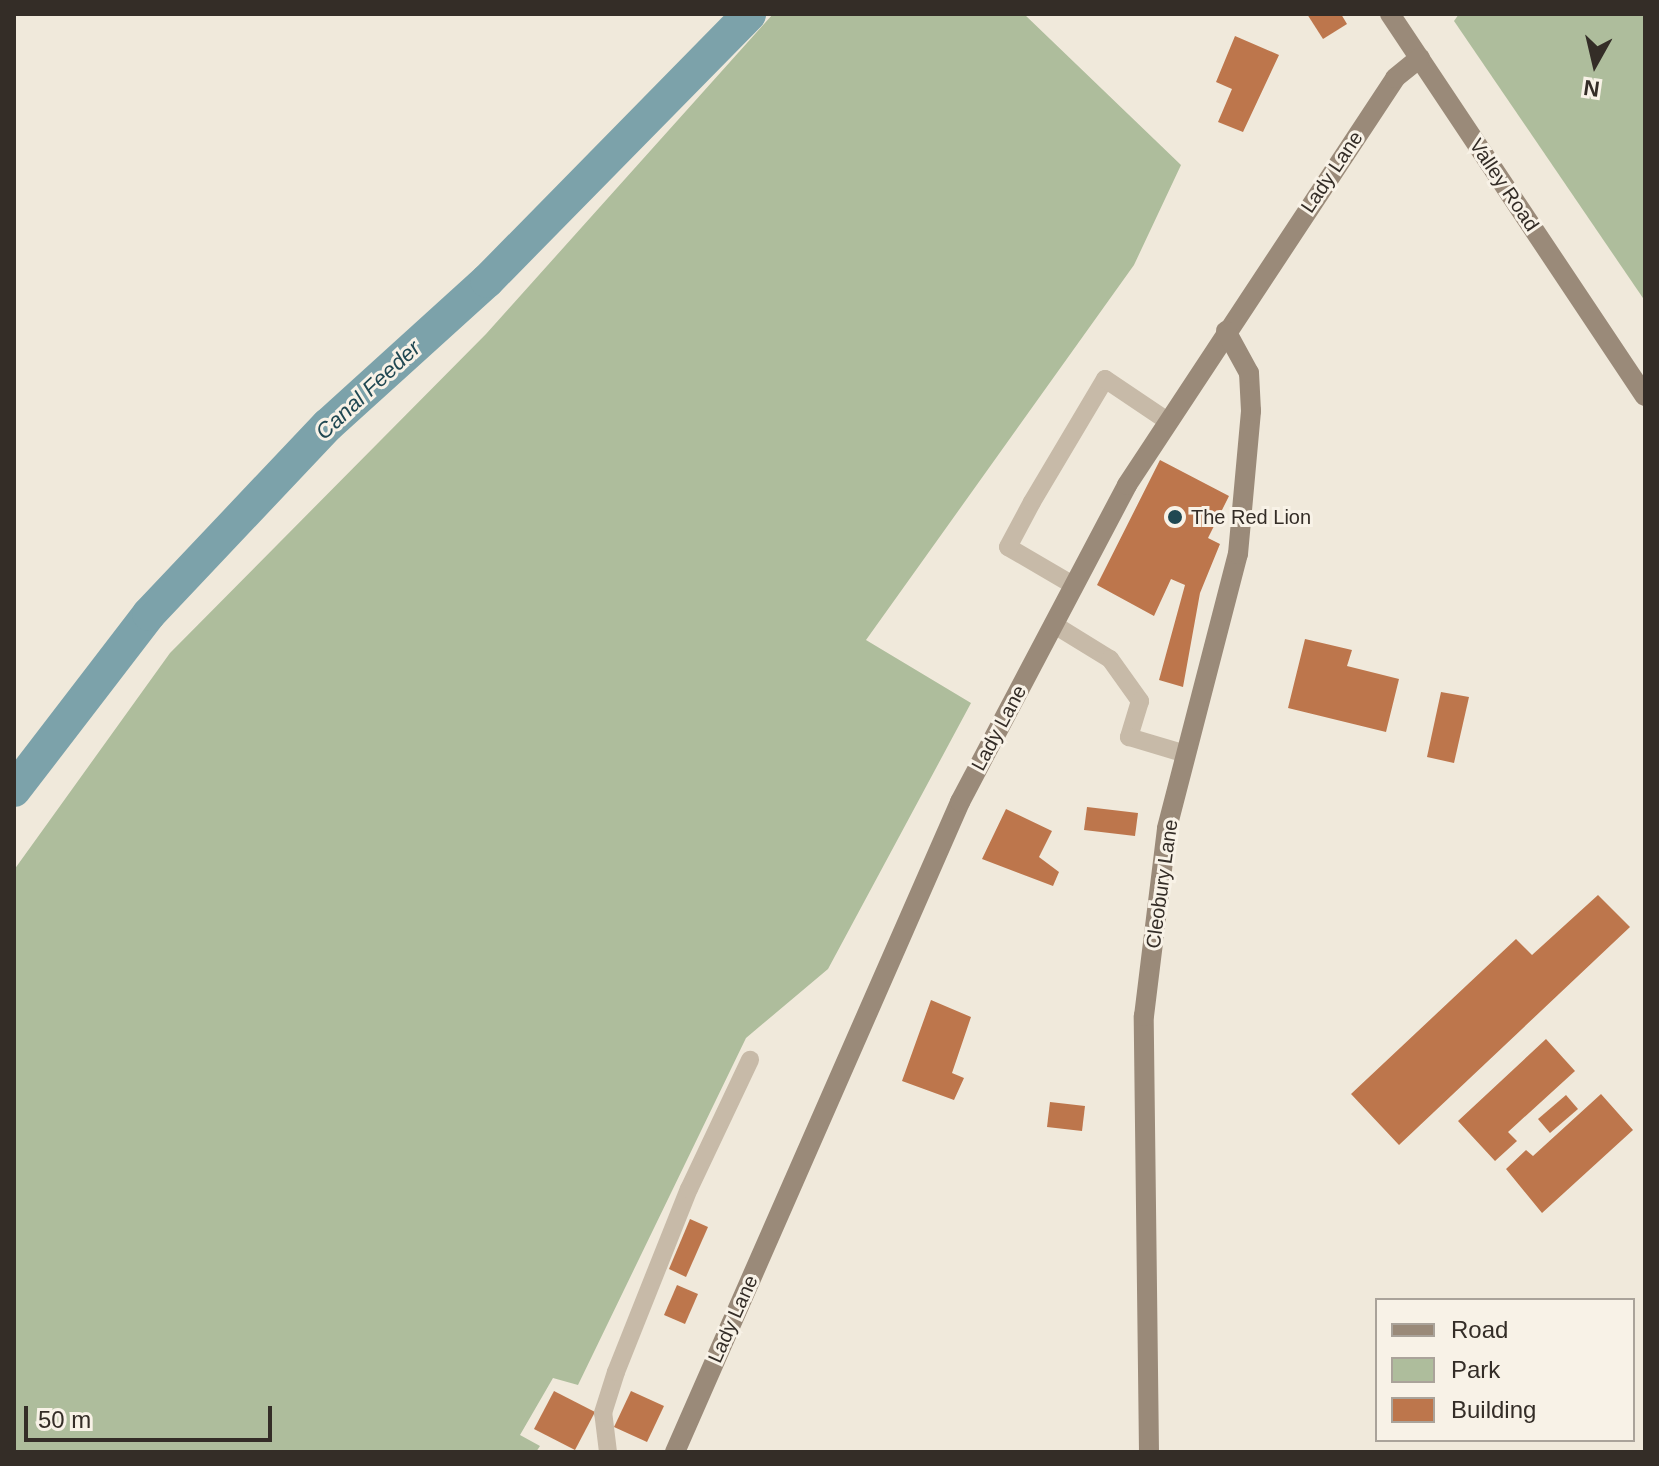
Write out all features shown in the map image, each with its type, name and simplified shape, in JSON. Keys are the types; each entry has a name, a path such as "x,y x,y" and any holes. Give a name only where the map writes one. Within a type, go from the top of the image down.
{"street":[{"name":"Valley Road","path":"1390,14 1645,396"},
{"name":"Lady Lane","path":"675,1452 960,802 1073,585 1226,331 1395,78 1420,58"},
{"name":"Cleobury Lane","path":"1149,1452 1144,1016 1167,828 1238,554 1251,411 1249,373 1226,331"}],"lane":[{"path":"1073,585 1008,547 1032,502 1105,379 1169,422"},
{"path":"1053,624 1110,659 1140,701 1129,737 1186,754"},
{"path":"608,1452 603,1413 616,1372 750,1060"}],"green space":[{"path":"773,14 1024,14 1181,165 1134,265 866,640 971,703 828,969 746,1038 578,1385 553,1378 520,1435 540,1446 536,1452 14,1452 14,870 170,653 486,334"},
{"path":"1459,14 1645,14 1645,301 1454,21"}],"building":[{"path":"1307,14 1341,14 1347,24 1323,39"},
{"path":"1235,36 1279,55 1243,132 1218,122 1232,89 1216,82"},
{"name":"The Red Lion","path":"1160,460 1229,496 1208,538 1220,544 1200,593 1183,687 1159,680 1185,585 1171,579 1154,616 1097,585"},
{"path":"1305,639 1352,650 1347,666 1399,679 1386,732 1288,708"},
{"path":"1441,692 1469,697 1454,763 1427,757"},
{"path":"1087,807 1138,813 1135,836 1084,830"},
{"path":"1006,809 1052,831 1039,857 1059,872 1053,886 982,859"},
{"path":"1598,895 1630,927 1399,1145 1351,1094 1516,939 1532,955"},
{"path":"931,1000 971,1017 952,1073 964,1078 954,1100 902,1081"},
{"path":"1546,1039 1575,1071 1508,1132 1517,1141 1495,1161 1458,1121"},
{"path":"1601,1094 1633,1130 1542,1213 1506,1169 1526,1150 1533,1156"},
{"path":"1566,1095 1578,1109 1550,1133 1538,1119"},
{"path":"1050,1102 1085,1106 1082,1131 1047,1127"},
{"path":"690,1219 708,1227 686,1277 669,1269"},
{"path":"677,1285 698,1294 685,1324 664,1315"},
{"path":"554,1391 595,1412 575,1450 534,1429"},
{"path":"631,1391 664,1406 647,1442 614,1427"}],"waterway":[{"name":"Canal Feeder","path":"14,790 149,614 328,425 487,281 749,14"}],"place":[{"name":"The Red Lion","path":"1175,517"}]}
